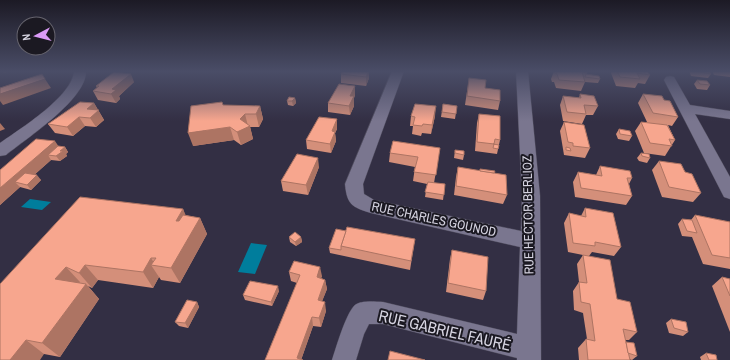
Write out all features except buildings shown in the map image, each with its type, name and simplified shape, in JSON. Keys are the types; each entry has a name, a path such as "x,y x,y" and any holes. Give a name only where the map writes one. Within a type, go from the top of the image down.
{"street":[{"path":"0,151 56,108 75,88"},
{"name":"RUE CHARLES GOUNOD","path":"391,88 354,184 355,197 361,202 370,206 530,240"},
{"name":"RUE HECTOR BERLIOZ","path":"523,88 531,196 529,355"},
{"path":"674,88 730,192"},
{"path":"684,108 730,115"},
{"name":"RUE GABRIEL FAURÉ","path":"344,360 353,331 363,313 383,313 529,355"}],"water":[{"path":"30,199 51,202 42,210 21,207"},
{"path":"251,243 267,245 255,274 238,272"}]}
